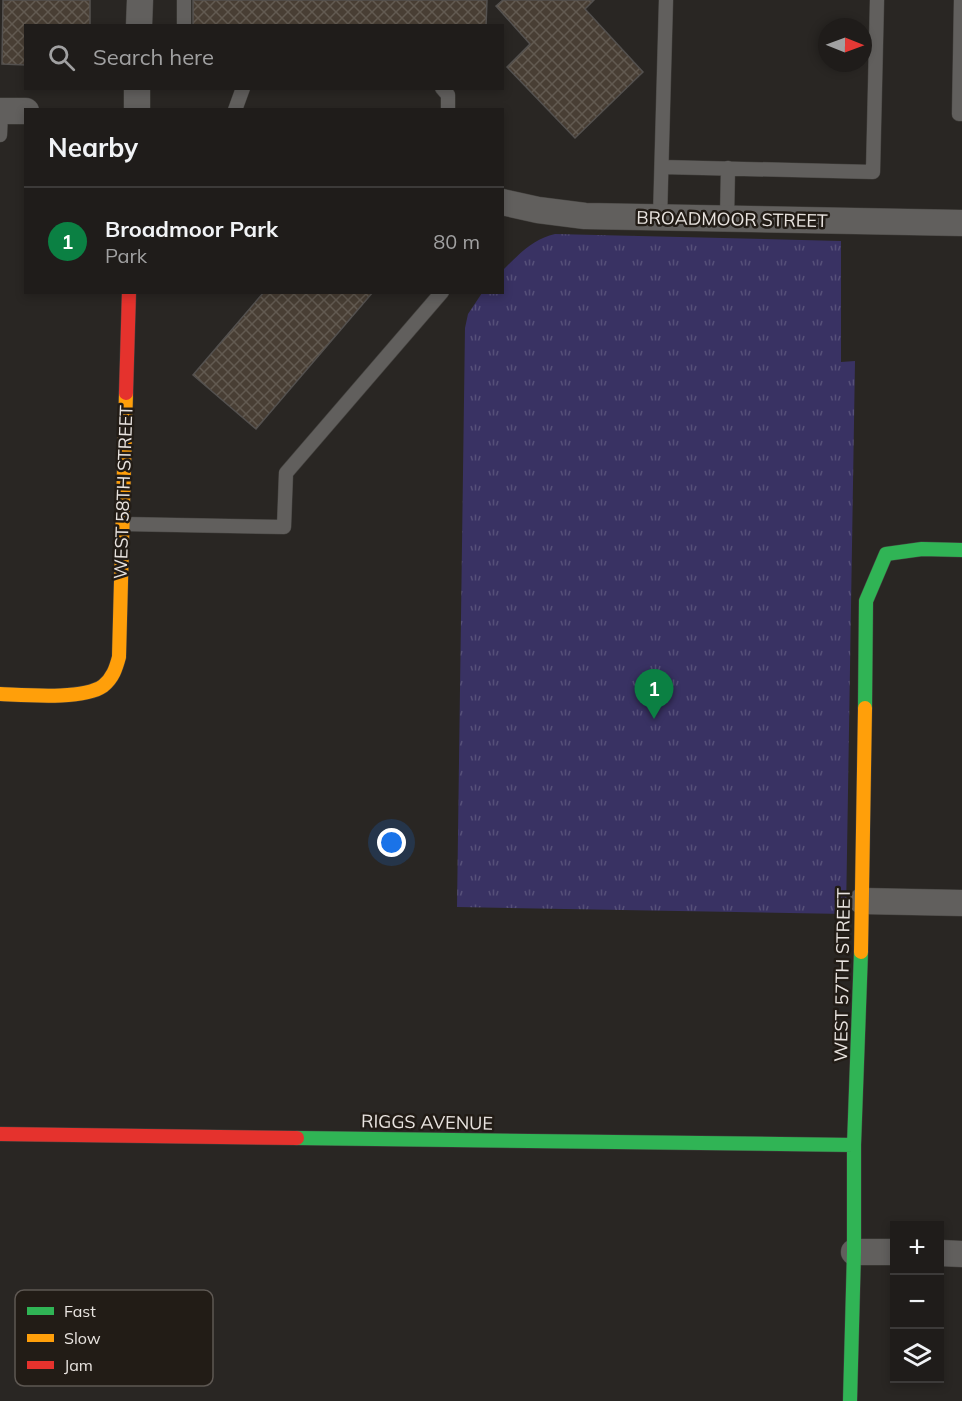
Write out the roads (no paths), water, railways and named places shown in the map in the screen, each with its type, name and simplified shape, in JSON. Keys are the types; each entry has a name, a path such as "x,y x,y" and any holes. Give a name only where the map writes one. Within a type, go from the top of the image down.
{"street":[{"path":"139,24 140,0"},
{"path":"137,90 137,108"},
{"path":"0,111 24,111"},
{"name":"BROADMOOR STREET","path":"504,202 566,214 660,218 962,223"},
{"name":"WEST 58TH STREET","path":"0,694 89,693 103,687 113,677 118,664 129,294"},
{"name":"WEST 57TH STREET","path":"850,1401 854,1145 862,901 866,601 886,554 922,549 962,550"},
{"path":"862,901 962,903"},
{"name":"RIGGS AVENUE","path":"0,1134 854,1145"},
{"path":"854,1252 890,1252"},
{"path":"944,1253 962,1254"}],"lane":[{"path":"184,0 184,24"},
{"path":"660,218 666,0"},
{"path":"662,167 873,172 877,0"},
{"path":"961,0 959,114 962,114"},
{"path":"236,108 242,90"},
{"path":"444,90 448,96 448,108"},
{"path":"0,111 0,135"},
{"path":"727,219 728,168"},
{"path":"123,524 284,527 286,473 440,294"}],"place":[{"name":"Broadmoor Park","path":"654,719"}]}
